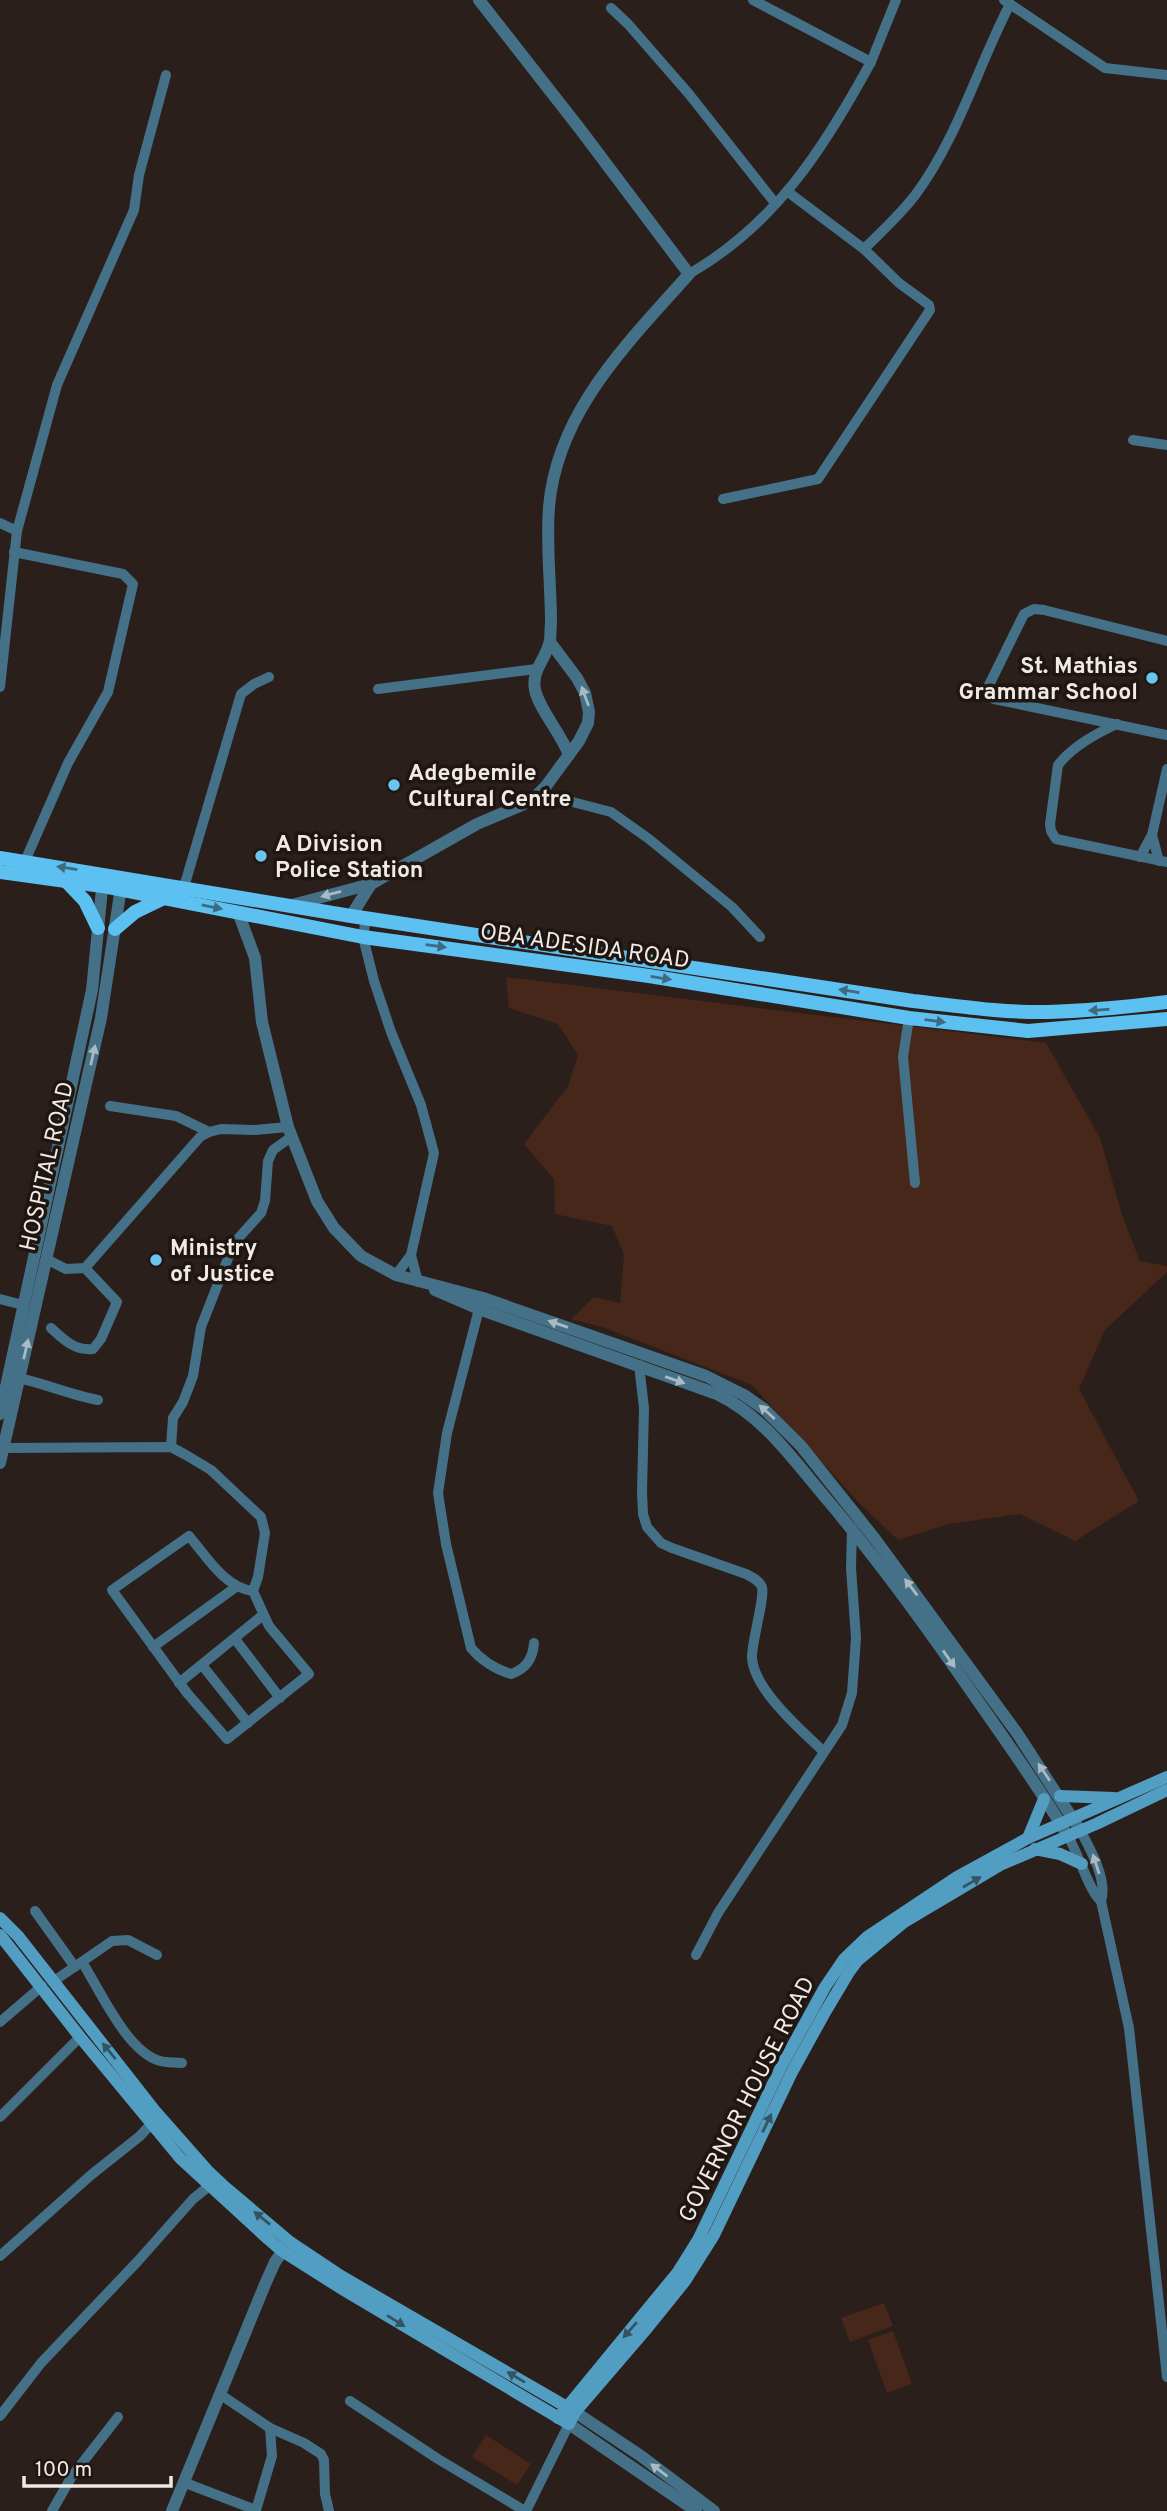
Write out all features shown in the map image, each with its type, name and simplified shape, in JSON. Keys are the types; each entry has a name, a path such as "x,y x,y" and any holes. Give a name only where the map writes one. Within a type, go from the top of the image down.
{"main road":[{"name":"OBA ADESIDA ROAD","path":"0,858 122,883 184,887 358,917 983,1010 1106,1010 1167,1002"},
{"name":"OBA ADESIDA ROAD","path":"0,872 66,881 103,880"},
{"path":"66,881 85,901 98,928"},
{"name":"OBA ADESIDA ROAD","path":"122,883 165,898 363,937 662,978 909,1018 1028,1031 1167,1020"},
{"path":"115,929 148,904 165,898"},
{"name":"GOVERNOR HOUSE ROAD","path":"567,2415 648,2328 685,2281 706,2247 792,2072 849,1972 904,1922 1000,1865 1066,1821 1167,1777"},
{"name":"GOVERNOR HOUSE ROAD","path":"1032,1844 1074,1833 1167,1790"},
{"path":"1059,1796 1118,1799"},
{"path":"1044,1799 1032,1844 1082,1864"},
{"path":"0,1918 48,1984 213,2183"},
{"path":"0,1935 48,1984 80,2038 180,2158 286,2247 567,2415"}],"street":[{"path":"479,0 689,274"},
{"path":"753,0 870,62"},
{"path":"569,755 536,692 534,679 536,669 550,642 549,508 553,481 565,438 603,373 689,274 735,244 788,191 818,153 870,62 896,0"},
{"path":"864,249 901,213 930,172 963,109 1007,2 1105,68 1167,75"},
{"path":"611,8 689,94 775,203"},
{"path":"0,687 17,531 57,385 134,210 139,175 166,75"},
{"path":"723,499 818,479 929,314 929,305 899,283 864,249 788,191"},
{"path":"1133,440 1167,445"},
{"path":"0,523 17,531"},
{"path":"14,552 123,574 133,584 107,692 68,763 25,861"},
{"path":"1167,641 1034,609 1024,614 989,685 990,696 1167,735"},
{"path":"292,905 371,884 477,824 535,797 569,755 588,723 588,704 577,678 550,642"},
{"path":"378,689 536,669"},
{"path":"184,887 241,694 269,677"},
{"path":"1118,724 1100,732 1058,765 1050,824 1056,839 1163,861"},
{"path":"1140,857 1152,835 1167,769"},
{"path":"535,797 561,799 611,812 649,839 732,907 760,937"},
{"path":"1152,835 1163,861"},
{"name":"HOSPITAL ROAD","path":"0,1414 92,990 103,880"},
{"name":"HOSPITAL ROAD","path":"0,1463 101,1018 122,883"},
{"path":"371,884 358,917 374,981 391,1032 421,1105 434,1153 411,1255 396,1275"},
{"path":"238,912 255,958 262,1022 289,1132 317,1201 334,1228 361,1256 396,1275 479,1309 639,1365 733,1402 758,1422 795,1459 852,1528 947,1656 1044,1799 1066,1821 1097,1866 1103,1892 1101,1901 1129,2028 1167,2377"},
{"path":"909,1018 903,1057 915,1183"},
{"path":"110,1106 176,1116 209,1132"},
{"path":"46,1259 66,1269 85,1268 193,1144 209,1132 221,1129 289,1132"},
{"path":"170,1447 173,1418 183,1402 193,1376 201,1327 234,1243 261,1213 265,1200 268,1161 273,1150 289,1132"},
{"path":"411,1255 423,1284"},
{"path":"51,1328 68,1343 82,1350 93,1349 101,1339 117,1302 85,1268"},
{"path":"423,1284 442,1286 483,1298 706,1376 744,1395 764,1409 801,1447 875,1539 1010,1723 1059,1796 1066,1821"},
{"path":"0,1299 23,1305"},
{"path":"479,1309 441,1462 438,1493 442,1524 471,1648 478,1656 511,1674 517,1672 534,1654 534,1643"},
{"path":"639,1365 644,1408 643,1514 647,1527 661,1542 746,1574 762,1586 763,1596 755,1627 754,1669 783,1712 823,1751"},
{"path":"19,1378 75,1396 98,1400"},
{"path":"4,1448 170,1447 211,1470 261,1517 265,1532 258,1577 253,1591 269,1626 309,1674 227,1739 180,1684 112,1590 189,1536 226,1579 236,1587 253,1591"},
{"path":"696,1955 718,1913 842,1725 852,1693 856,1638 851,1568 852,1528"},
{"path":"153,1647 236,1587"},
{"path":"180,1684 264,1615"},
{"path":"235,1639 279,1698"},
{"path":"202,1665 248,1723"},
{"path":"1074,1833 1082,1864 1094,1894 1101,1901"},
{"path":"35,1911 79,1965 135,2043 159,2061 182,2063"},
{"path":"0,2022 48,1984 112,1941 128,1940 157,1955"},
{"path":"0,2117 80,2038"},
{"path":"0,2256 151,2124"},
{"path":"0,2416 41,2363 193,2199 213,2183"},
{"path":"172,2511 266,2282 286,2247"},
{"path":"221,2395 270,2428 321,2454 324,2460 325,2494 329,2511"},
{"path":"349,2401 477,2484 526,2511 567,2415 696,2508 714,2511"},
{"path":"52,2511 72,2476 118,2417"},
{"path":"183,2482 256,2510 272,2456 270,2428"}],"shaded area":[{"path":"506,977 1046,1043 1100,1138 1123,1218 1140,1261 1167,1266 1167,1272 1105,1330 1079,1389 1139,1501 1075,1541 1020,1514 949,1524 898,1540 859,1503 752,1385 602,1327 571,1319 594,1297 620,1303 624,1255 612,1226 555,1214 554,1179 524,1144 568,1086 578,1055 558,1024 509,1008"},
{"path":"884,2303 893,2326 850,2342 841,2318"},
{"path":"893,2331 912,2384 887,2393 868,2340"},
{"path":"486,2435 531,2464 517,2485 472,2457"}],"place":[{"name":"St. Mathias Grammar School","path":"1152,678"},
{"name":"Adegbemile Cultural Centre","path":"394,785"},
{"name":"A Division Police Station","path":"261,856"},
{"name":"Ministry of Justice","path":"156,1260"}]}
